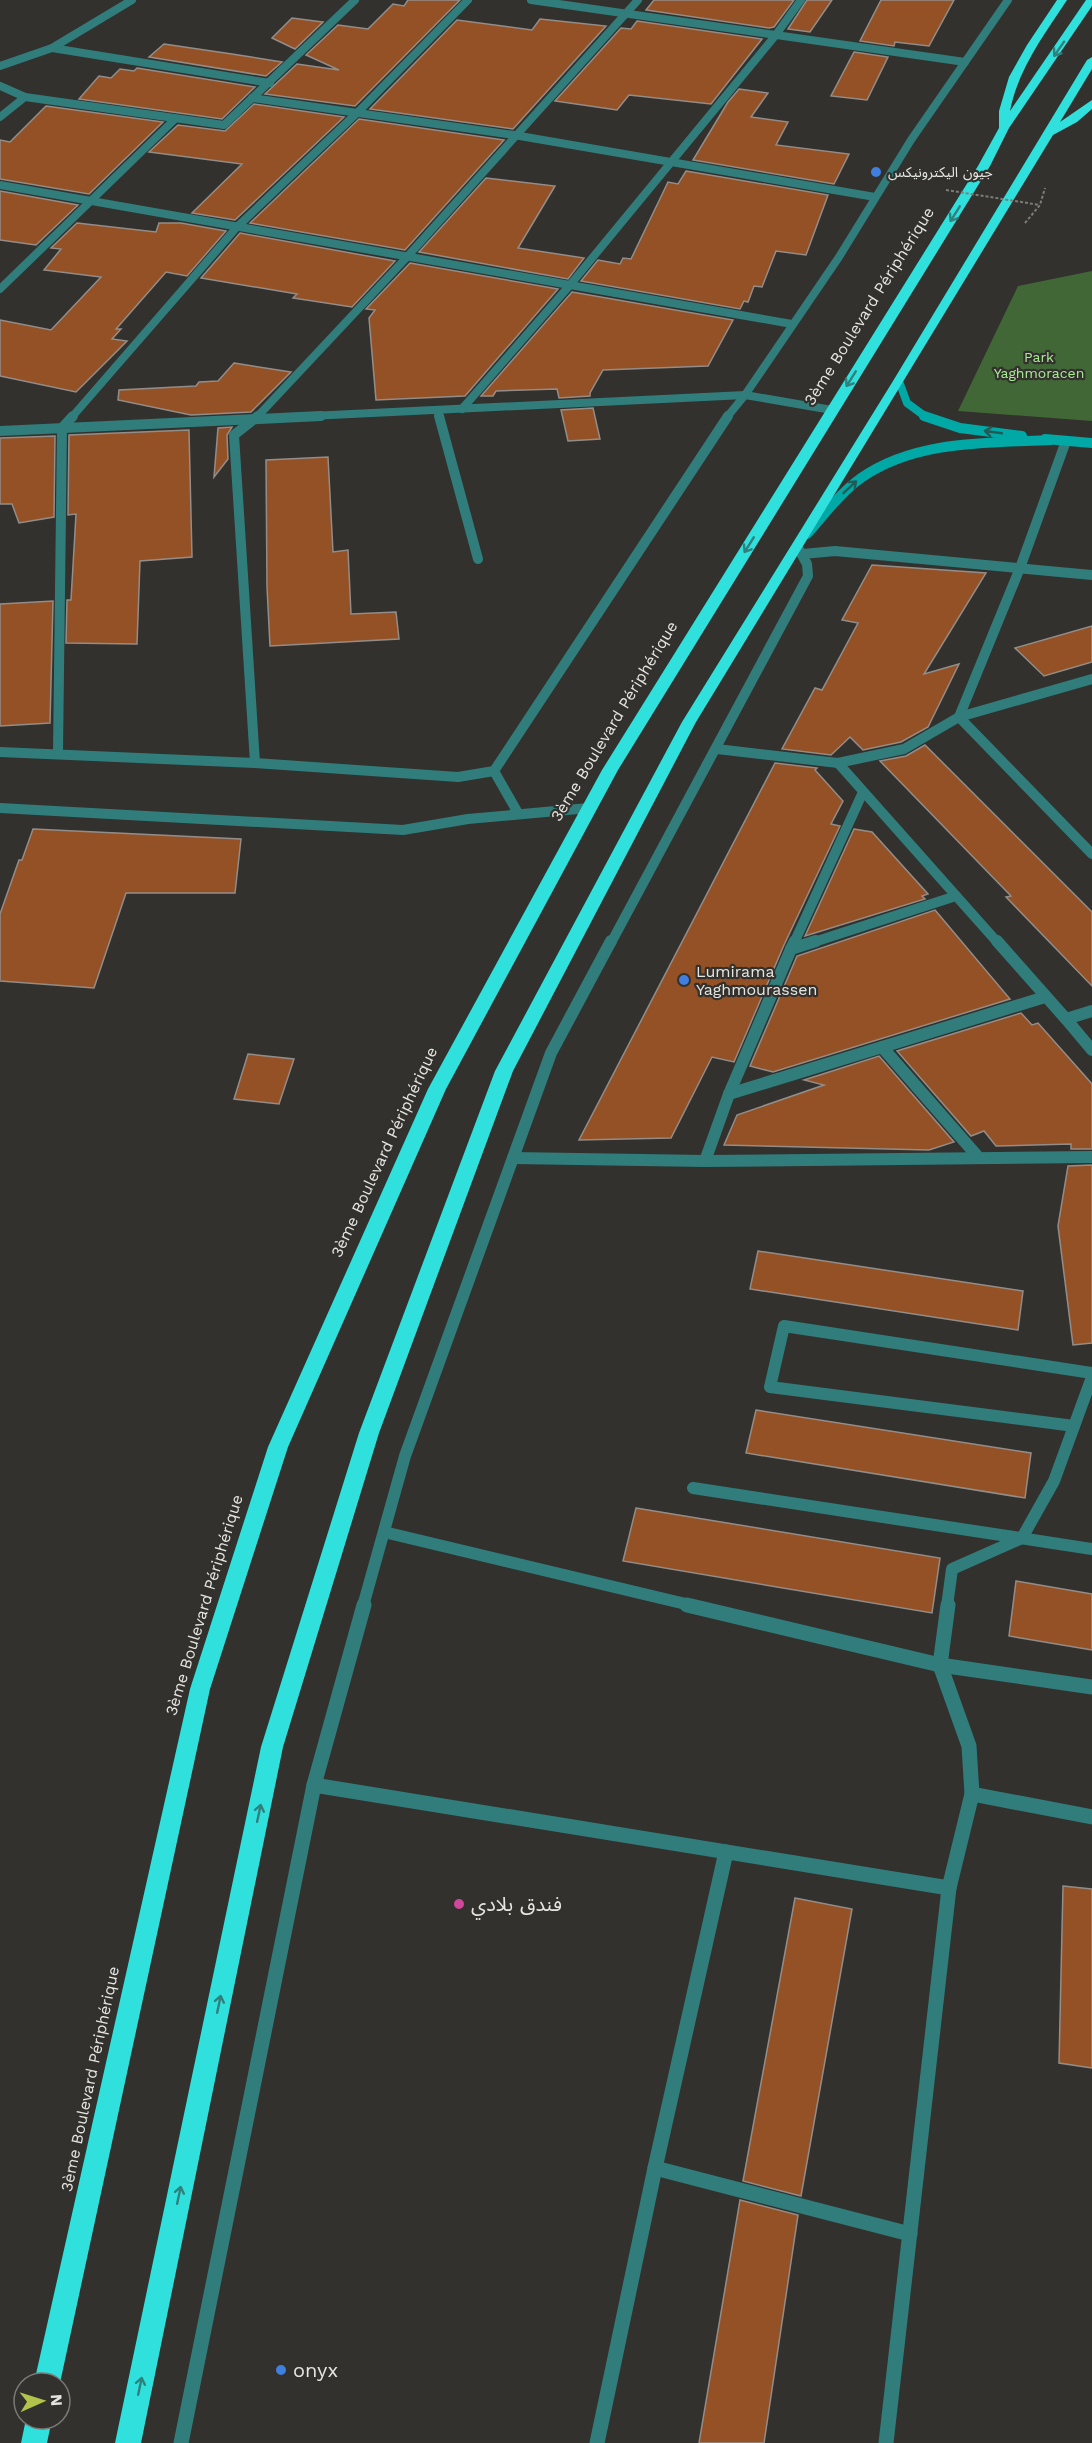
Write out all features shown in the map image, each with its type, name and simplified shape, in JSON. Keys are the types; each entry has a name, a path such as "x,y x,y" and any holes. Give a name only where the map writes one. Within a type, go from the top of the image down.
{"highway":[{"path":"1004,128 1003,111 1019,67 1062,0"},
{"name":"3ème Boulevard Périphérique","path":"50,2371 200,1689 278,1447 437,1089 589,807 984,166 1004,128 1091,0"},
{"path":"128,2443 272,1747 369,1433 504,1071 689,722 800,550 1092,60"},
{"path":"1050,132 1073,120 1092,102"}],"main road":[{"path":"899,381 905,400 916,412 934,420 971,429 1092,443"},
{"path":"800,550 836,501 861,477 895,458 942,448 1051,440"}],"street":[{"path":"0,66 52,48 132,0"},
{"path":"0,86 25,97 224,125 355,0"},
{"path":"58,753 62,428 237,227 358,112 468,0"},
{"path":"531,0 965,62"},
{"path":"255,763 234,435 256,418 407,257 514,135 638,0"},
{"path":"462,409 570,285 801,0"},
{"path":"0,752 255,763 458,777 494,771 730,413 745,395 839,257 911,140 1008,0"},
{"path":"52,48 270,83"},
{"path":"0,117 25,97"},
{"path":"252,98 514,135 875,197"},
{"path":"0,289 176,119"},
{"path":"0,185 792,324"},
{"path":"0,431 745,395 832,410"},
{"path":"438,410 478,559"},
{"path":"958,717 1020,568 1066,441"},
{"path":"181,2443 314,1785 405,1456 551,1053 808,576 807,564 800,550 835,550 1092,575"},
{"path":"717,748 838,764 904,748 958,717 1092,679"},
{"path":"958,717 1092,854"},
{"path":"838,764 1092,1050"},
{"path":"494,771 518,813"},
{"path":"705,1161 729,1094 791,949 863,792"},
{"path":"0,808 403,830 518,813 589,807"},
{"path":"791,949 956,896"},
{"path":"729,1094 1045,997"},
{"path":"1066,1019 1092,1011"},
{"path":"882,1047 979,1158"},
{"path":"513,1158 705,1161 1092,1157"},
{"path":"1074,1426 770,1387 784,1326 1092,1372"},
{"path":"886,2443 949,1888 972,1794 969,1746 940,1665 952,1569 1022,1538 1054,1481 1092,1377"},
{"path":"693,1488 1092,1549"},
{"path":"384,1532 940,1665 1092,1687"},
{"path":"314,1785 949,1888"},
{"path":"972,1794 1092,1817"},
{"path":"597,2443 655,2168 726,1852"},
{"path":"655,2168 910,2234"}],"path":[{"path":"1025,223 1040,205 1046,187"},
{"path":"946,190 1040,205"}],"green space":[{"name":"Park Yaghmoracen","path":"1092,271 1092,421 958,411 1018,286"}],"building":[{"path":"408,0 460,0 355,106 265,94 297,64 339,70 306,55 338,25 368,29 393,4 404,6"},
{"path":"654,0 794,0 774,27 769,28 646,10"},
{"path":"807,0 832,0 810,32 788,29"},
{"path":"881,0 954,0 929,46 895,42 894,46 860,41"},
{"path":"292,18 323,22 295,49 272,38"},
{"path":"540,19 606,26 513,129 370,109 457,20 532,30"},
{"path":"637,21 762,39 711,104 629,95 617,110 555,101 621,28 631,29"},
{"path":"164,44 282,62 266,76 149,57"},
{"path":"854,52 888,57 867,100 831,96"},
{"path":"137,68 255,87 222,119 79,99 99,76 111,78 120,69 134,71"},
{"path":"739,89 768,93 751,117 788,122 776,145 849,154 834,184 693,160 728,102"},
{"path":"254,104 344,117 235,220 192,213 242,164 149,152 178,125 225,131"},
{"path":"46,106 163,122 89,194 0,179 0,140 10,142"},
{"path":"359,119 504,140 405,250 250,223"},
{"path":"686,171 828,195 806,255 776,251 762,287 754,286 748,302 744,301 740,309 581,281 598,260 620,264 623,258 631,259 668,182 678,184"},
{"path":"486,178 555,186 518,248 584,258 568,279 419,252"},
{"path":"0,191 78,205 36,245 0,240"},
{"path":"77,223 156,232 159,223 181,223 226,231 187,276 166,272 116,329 121,329 112,339 127,341 76,392 0,376 0,320 51,330 101,277 44,270 61,249 51,248"},
{"path":"240,233 395,261 352,307 293,298 297,294 201,278"},
{"path":"410,263 558,289 465,396 376,400 369,318 375,310 366,309"},
{"path":"572,292 733,320 708,366 603,370 590,396 559,398 557,389 496,391 493,396 481,396"},
{"path":"234,363 291,372 251,412 191,415 118,400 119,390 196,386 199,382 218,381"},
{"path":"593,408 600,439 568,441 561,410"},
{"path":"232,427 227,435 228,459 214,477 218,428"},
{"path":"189,430 192,557 140,561 137,644 66,643 67,600 71,600 76,514 68,515 69,435"},
{"path":"55,436 54,517 19,523 12,504 0,504 0,438"},
{"path":"328,457 333,552 348,550 351,614 396,612 399,639 270,646 266,460"},
{"path":"872,565 986,573 924,674 959,664 928,727 901,742 863,750 850,737 831,755 782,749 815,688 822,690 858,623 842,620"},
{"path":"53,601 50,723 0,726 0,604"},
{"path":"1092,626 1092,662 1044,676 1015,648"},
{"path":"925,745 1092,912 1092,986 1006,897 1011,896 880,761 906,756"},
{"path":"775,763 817,768 815,770 843,801 831,824 840,826 784,945 734,1062 712,1057 671,1138 579,1140"},
{"path":"33,829 241,839 235,893 126,893 94,988 0,981 0,914 19,860 22,860"},
{"path":"854,829 872,832 928,894 922,896 925,899 805,936"},
{"path":"935,910 1010,999 773,1072 750,1066 797,956"},
{"path":"1021,1013 1032,1025 1038,1023 1092,1084 1092,1149 1071,1149 1071,1144 996,1146 984,1131 971,1136 897,1051"},
{"path":"248,1054 294,1059 279,1104 234,1099"},
{"path":"879,1056 954,1142 929,1150 724,1145 737,1115 824,1085 804,1080"},
{"path":"1092,1165 1092,1343 1073,1345 1058,1226 1068,1166"},
{"path":"758,1251 1023,1291 1018,1330 750,1289"},
{"path":"756,1410 1031,1453 1025,1498 746,1453"},
{"path":"636,1508 940,1558 932,1613 623,1561"},
{"path":"1016,1581 1092,1594 1092,1650 1009,1636"},
{"path":"1063,1886 1092,1889 1092,2068 1059,2063"},
{"path":"795,1898 852,1909 801,2196 743,2181"},
{"path":"740,2200 798,2215 764,2443 699,2443"}],"place":[{"name":"جيون اليكترونيكس","path":"876,172"},
{"name":"Lumirama Yaghmourassen","path":"684,980"},
{"name":"فندق بلادي","path":"459,1904"},
{"name":"onyx","path":"281,2370"}]}
